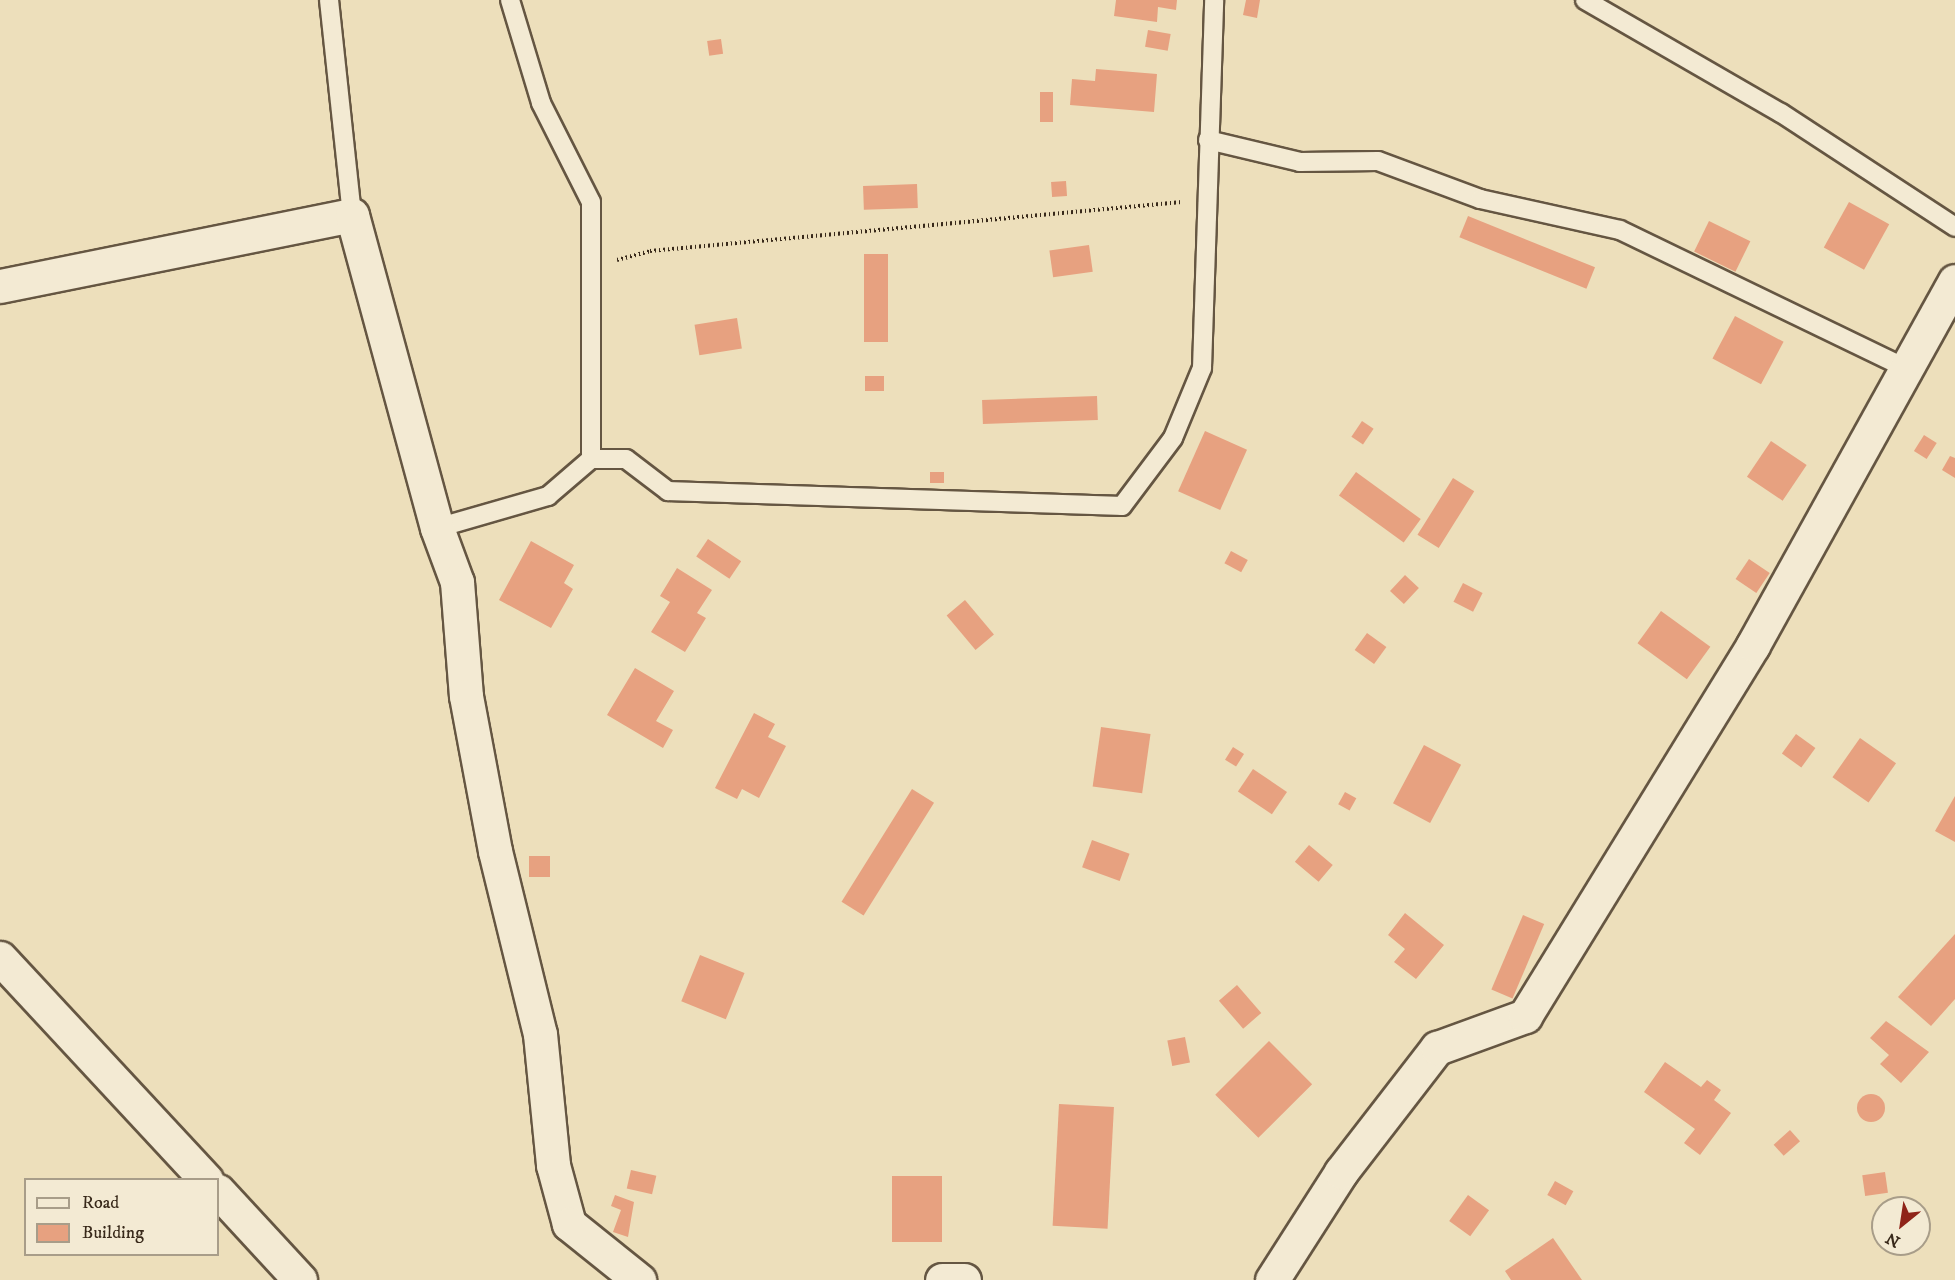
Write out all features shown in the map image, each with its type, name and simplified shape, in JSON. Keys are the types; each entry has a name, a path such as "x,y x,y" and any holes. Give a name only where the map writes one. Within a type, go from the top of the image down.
{"street":[{"path":"0,286 352,215 437,528 458,582 466,696 495,851 540,1034 553,1165 569,1224 619,1275"},
{"path":"1272,1280 1341,1172 1437,1048 1525,1016 1753,645 1955,281"},
{"path":"0,958 205,1178"},
{"path":"219,1192 300,1280"},
{"path":"942,1280 964,1280"}],"lane":[{"path":"329,0 352,215"},
{"path":"510,0 541,103 591,202 591,459"},
{"path":"437,528 548,496 591,459 626,459 668,491 1122,506 1173,438 1202,368 1214,0"},
{"path":"1585,0 1781,113 1955,227"},
{"path":"1208,140 1299,162 1378,161 1480,199 1620,230 1907,369"}],"path":[{"path":"591,267 650,251 1207,199"}],"building":[{"path":"1116,0 1177,0 1176,10 1158,7 1157,22 1114,16"},
{"path":"1246,0 1260,0 1257,18 1243,15"},
{"path":"1148,30 1171,34 1168,51 1145,47"},
{"path":"721,39 723,54 709,56 707,41"},
{"path":"1096,69 1157,74 1154,112 1070,105 1072,79 1095,81"},
{"path":"1040,92 1053,92 1053,122 1040,122"},
{"path":"1066,181 1067,196 1052,197 1051,182"},
{"path":"917,184 918,208 864,210 863,186"},
{"path":"1849,202 1889,224 1864,270 1824,247"},
{"path":"1468,216 1595,267 1586,289 1459,237"},
{"path":"1709,221 1750,241 1735,272 1694,252"},
{"path":"1089,245 1093,272 1053,277 1049,251"},
{"path":"864,254 888,254 888,342 864,342"},
{"path":"1735,316 1784,342 1761,384 1712,358"},
{"path":"737,318 742,349 699,355 695,325"},
{"path":"865,376 884,376 884,391 865,391"},
{"path":"1097,396 1098,420 983,424 982,400"},
{"path":"1362,421 1374,429 1363,445 1351,437"},
{"path":"1205,431 1247,450 1220,510 1178,491"},
{"path":"1924,435 1937,443 1927,459 1914,451"},
{"path":"1771,441 1807,465 1783,501 1747,477"},
{"path":"1950,456 1955,458 1955,478 1942,470"},
{"path":"930,472 944,472 944,483 930,483"},
{"path":"1356,472 1421,519 1404,542 1339,495"},
{"path":"1453,478 1474,491 1439,548 1417,535"},
{"path":"708,539 741,561 729,579 696,556"},
{"path":"531,541 574,565 564,583 573,589 551,628 499,600"},
{"path":"1231,551 1248,560 1241,572 1224,563"},
{"path":"1749,559 1770,573 1756,593 1736,579"},
{"path":"677,568 712,590 697,613 706,618 685,652 651,632 670,602 660,596"},
{"path":"1405,575 1419,588 1404,604 1390,591"},
{"path":"1463,583 1483,593 1473,612 1453,602"},
{"path":"965,600 994,634 976,650 947,615"},
{"path":"1661,611 1710,647 1687,679 1637,643"},
{"path":"1367,633 1386,647 1374,664 1355,650"},
{"path":"635,668 674,691 656,721 673,730 663,748 607,715"},
{"path":"754,713 775,724 768,737 786,746 759,798 742,789 737,799 715,788"},
{"path":"1101,727 1151,734 1142,793 1093,786"},
{"path":"1796,734 1815,748 1801,768 1782,753"},
{"path":"1860,738 1896,763 1869,803 1832,777"},
{"path":"1424,745 1461,765 1430,823 1393,803"},
{"path":"1233,747 1244,754 1236,767 1225,760"},
{"path":"1253,769 1287,792 1272,814 1238,791"},
{"path":"912,789 934,803 864,916 842,902"},
{"path":"1345,792 1356,798 1350,811 1338,804"},
{"path":"1955,796 1955,842 1935,831"},
{"path":"1092,840 1130,854 1120,881 1082,867"},
{"path":"1309,845 1333,865 1319,882 1295,862"},
{"path":"529,856 550,856 550,877 529,877"},
{"path":"1405,913 1444,945 1416,979 1394,962 1405,949 1388,935"},
{"path":"1523,915 1544,924 1513,999 1491,990"},
{"path":"1955,934 1955,999 1931,1026 1898,997"},
{"path":"700,955 745,973 726,1019 681,1001"},
{"path":"1237,985 1261,1013 1243,1029 1219,1001"},
{"path":"1886,1021 1929,1052 1901,1083 1880,1064 1889,1055 1870,1038"},
{"path":"1185,1037 1190,1063 1172,1066 1167,1040"},
{"path":"1269,1041 1312,1084 1258,1138 1215,1095"},
{"path":"1665,1062 1701,1087 1707,1080 1721,1090 1714,1100 1731,1113 1700,1155 1684,1143 1695,1129 1644,1092"},
{"path":"1871,1094 1881,1098 1885,1108 1881,1118 1871,1122 1861,1118 1857,1108 1861,1098"},
{"path":"1059,1104 1114,1107 1108,1229 1053,1226"},
{"path":"1790,1130 1800,1141 1784,1156 1774,1145"},
{"path":"631,1170 656,1176 652,1194 627,1189"},
{"path":"1885,1172 1888,1193 1865,1196 1862,1175"},
{"path":"892,1176 942,1176 942,1242 892,1242"},
{"path":"1555,1181 1573,1191 1566,1205 1547,1195"},
{"path":"615,1195 634,1202 628,1237 613,1232 621,1210 611,1206"},
{"path":"1468,1195 1489,1210 1470,1236 1449,1221"},
{"path":"1553,1238 1582,1280 1511,1280 1505,1271"}]}
